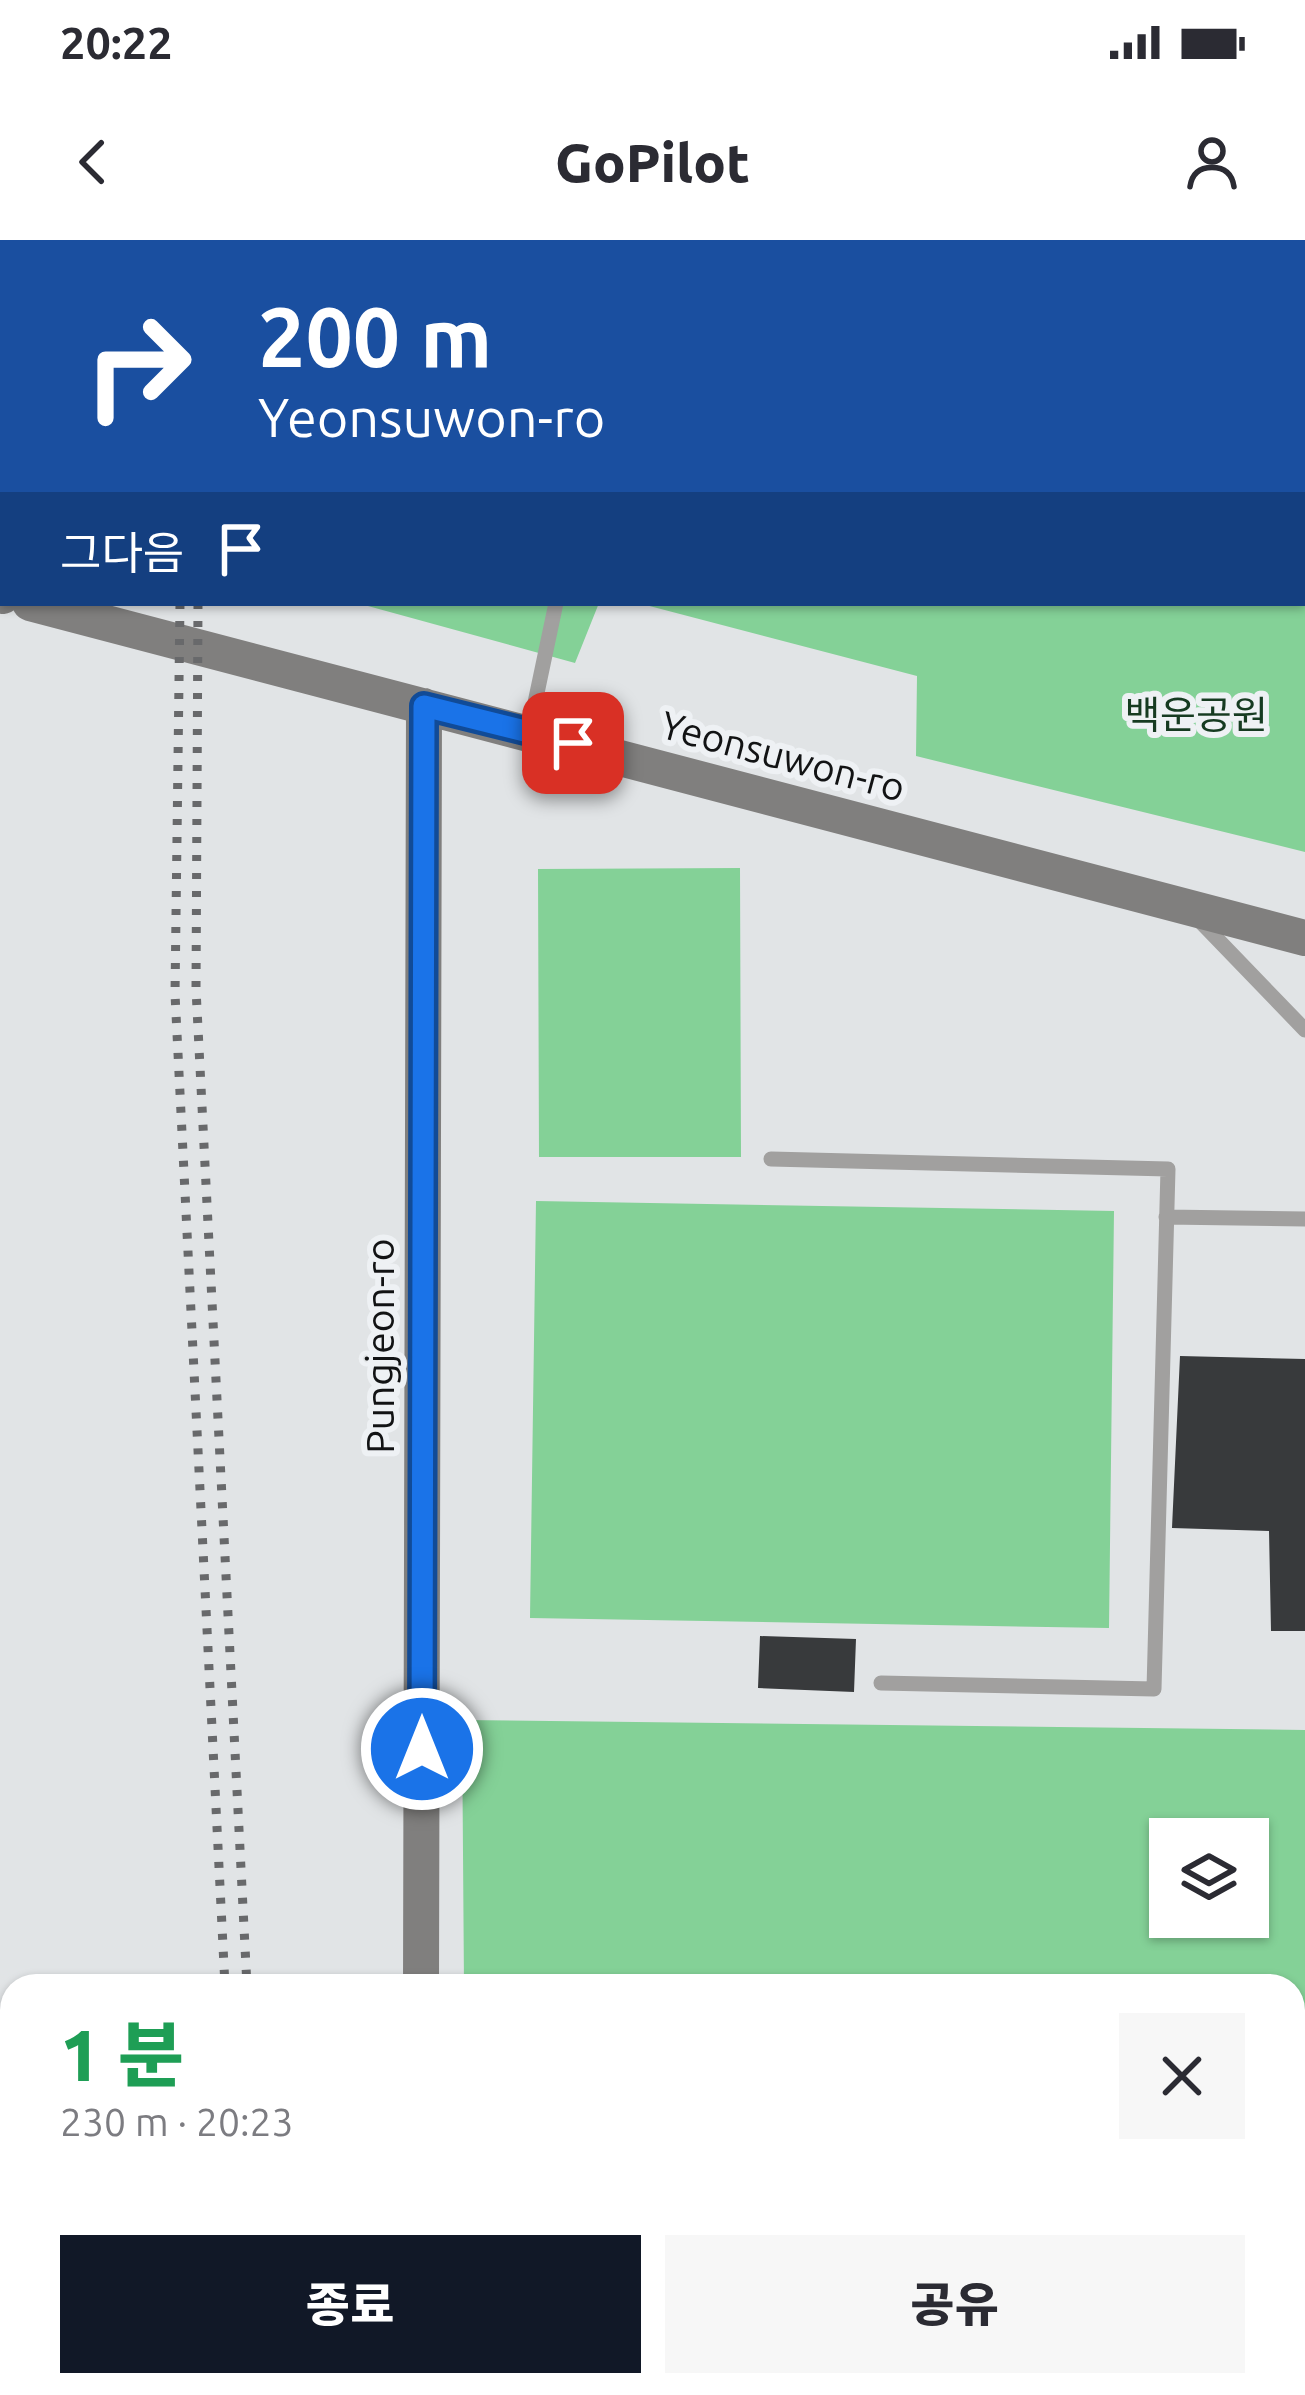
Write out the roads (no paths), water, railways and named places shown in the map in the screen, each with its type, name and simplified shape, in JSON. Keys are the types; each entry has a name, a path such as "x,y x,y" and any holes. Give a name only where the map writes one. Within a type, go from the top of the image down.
{"street":[{"name":"Yeonsuwon-ro","path":"41,606 1305,938"},
{"name":"Pungjeon-ro","path":"421,1974 424,706"}],"lane":[{"path":"529,731 555,606"},
{"path":"1186,907 1305,1030"},
{"path":"771,1159 1168,1168 1154,1689 881,1683"},
{"path":"1166,1217 1305,1219"}],"railway":[{"path":"180,606 175,994 224,1974"},
{"path":"198,606 196,989 246,1974"}],"park label":[{"name":"백운공원","path":"1196,715"}]}
